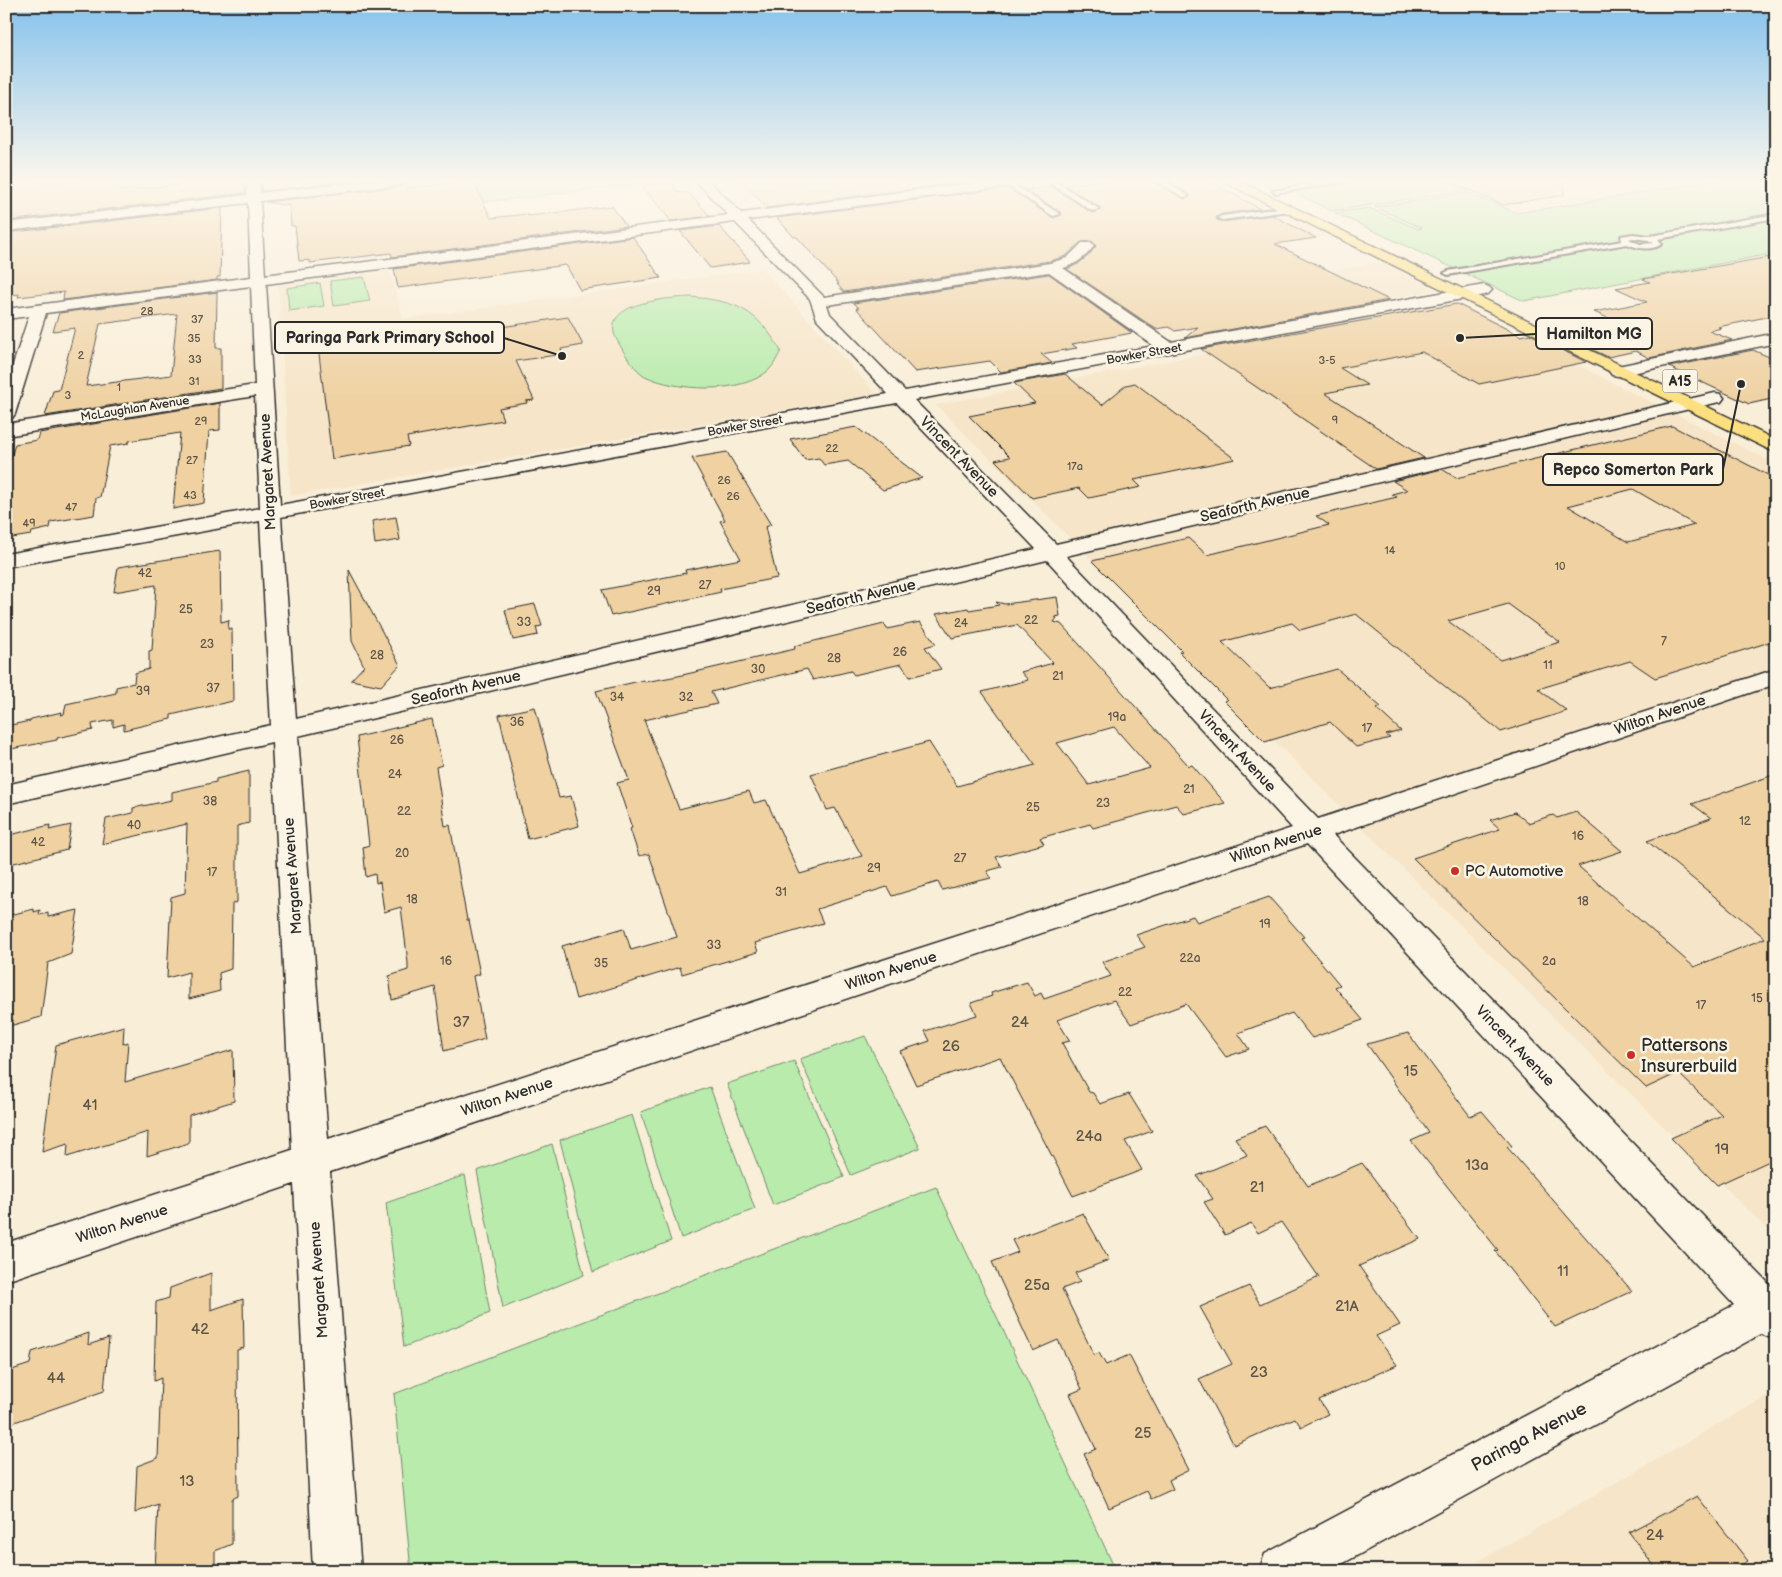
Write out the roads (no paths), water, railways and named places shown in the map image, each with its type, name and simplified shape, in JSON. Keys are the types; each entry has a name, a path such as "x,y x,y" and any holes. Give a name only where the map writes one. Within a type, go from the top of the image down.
{"main road":[{"name":"A15","path":"1379,255 1618,371 1688,395 1776,447"},
{"path":"1409,255 1574,332"},
{"name":"A15","path":"1618,352 1671,377"},
{"name":"A15","path":"1716,398 1733,406"}],"street":[{"name":"Margaret Avenue","path":"257,255 270,513 337,1571"},
{"path":"6,314 461,255"},
{"name":"Vincent Avenue","path":"775,255 817,298 823,316 1051,552 1312,832 1772,1311"},
{"path":"818,302 1052,268 1072,262 1079,255"},
{"path":"1052,268 1170,349"},
{"name":"Bowker Street","path":"6,561 1484,290"},
{"path":"6,414 39,310"},
{"path":"1618,371 1776,338"},
{"name":"McLaughlan Avenue","path":"6,430 264,389"},
{"name":"Seaforth Avenue","path":"6,795 1051,552 1688,395 1716,398"},
{"name":"Wilton Avenue","path":"6,1262 1312,832 1776,676"},
{"name":"Paringa Avenue","path":"1282,1571 1772,1311"}],"lane":[{"path":"1448,273 1554,255"}],"place":[{"name":"Hamilton MG","path":"1460,338"},
{"name":"Paringa Park Primary School","path":"562,356"},
{"name":"Repco Somerton Park","path":"1741,384"},
{"name":"PC Automotive","path":"1455,871"},
{"name":"Pattersons Insurerbuild","path":"1631,1055"}]}
